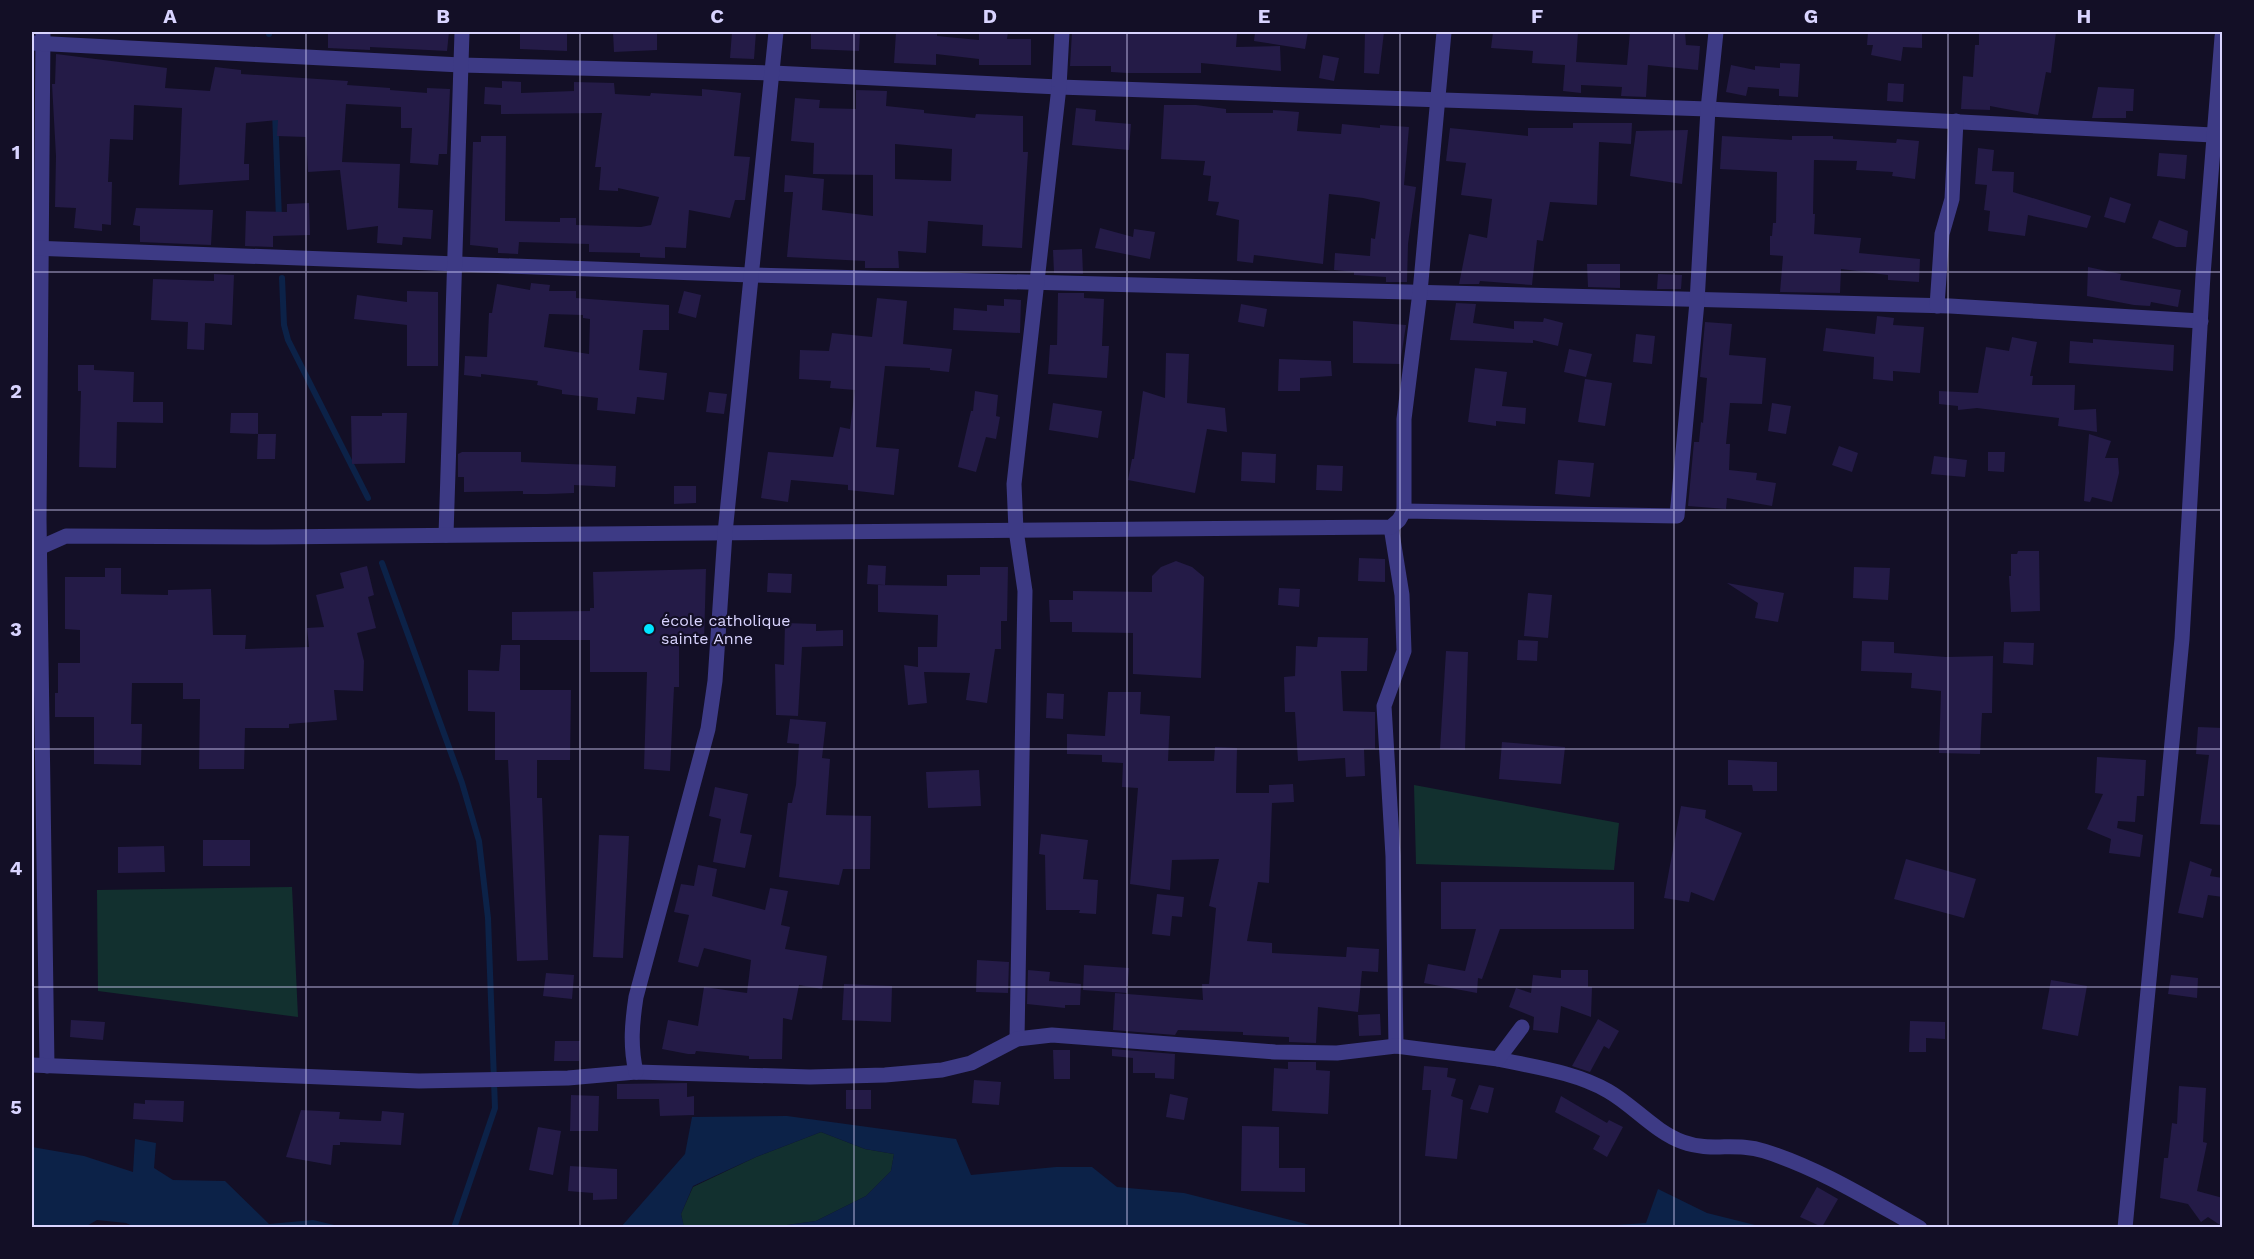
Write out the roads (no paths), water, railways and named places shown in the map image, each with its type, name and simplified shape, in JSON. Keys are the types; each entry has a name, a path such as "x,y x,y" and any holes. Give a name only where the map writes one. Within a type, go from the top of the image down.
{"street":[{"path":"446,535 462,32"},
{"path":"636,1072 632,1053 632,1028 636,997 708,729 715,681 725,532 776,32"},
{"path":"1017,1039 1024,591 1016,530 1014,484 1059,87 1062,32"},
{"path":"35,548 66,536 1391,527 1400,520 1404,511 1404,419 1420,292 1444,32"},
{"path":"1404,511 1677,516 1697,302 1708,110 1716,32"},
{"path":"2125,1227 2182,639 2213,135 2223,37"},
{"path":"1920,1227 1798,1162 1762,1150 1733,1145 1707,1148 1682,1142 1608,1091 1564,1074 1498,1059 1396,1046 1337,1053 1275,1052 1052,1035 1017,1039 971,1063 912,1074 810,1077 636,1072 480,1081 39,1066 35,519 39,39 460,65 772,73 1059,87 1708,110 2213,135"},
{"path":"1937,306 1941,234 1952,199 1956,121"},
{"path":"37,248 751,276 1420,292 1697,302 1937,306 2201,321"},
{"path":"35,519 66,536"},
{"path":"1391,527 1402,595 1404,651 1384,706 1393,856 1396,1046"},
{"path":"1498,1059 1522,1027"}],"water":[{"path":"787,1116 956,1139 971,1175 1056,1167 1092,1167 1117,1187 1184,1193 1318,1227 773,1227 816,1221 866,1196 891,1171 894,1154 865,1149 821,1132 756,1157 693,1186 681,1214 684,1227 621,1227 685,1154 692,1117"},
{"path":"135,1139 156,1143 154,1168 173,1180 225,1181 269,1224 313,1220 343,1227 137,1228 126,1223 97,1220 85,1227 32,1227 32,1147 84,1156 133,1172"},
{"path":"1658,1189 1707,1213 1763,1227 1586,1227 1646,1223"}],"waterway":[{"path":"275,112 279,219"},
{"path":"282,278 284,325 288,340 368,498"},
{"path":"382,563 462,783 479,841 488,918 495,1108 454,1228"}],"place":[{"name":"école catholique sainte Anne","path":"649,629"}]}
